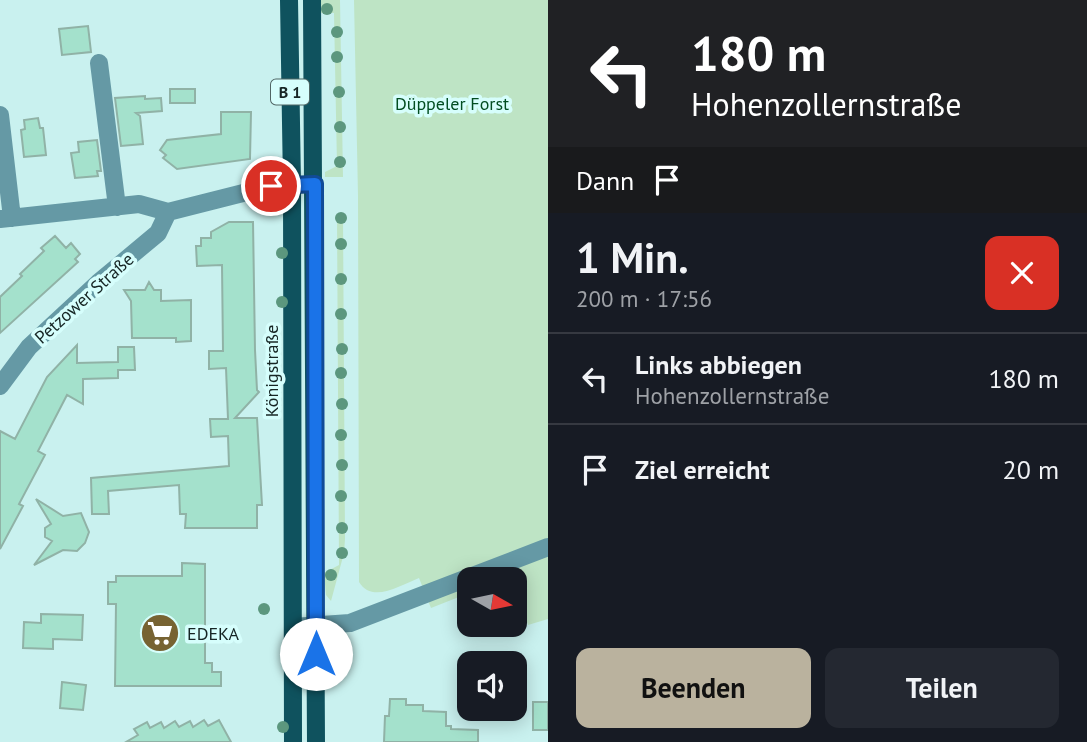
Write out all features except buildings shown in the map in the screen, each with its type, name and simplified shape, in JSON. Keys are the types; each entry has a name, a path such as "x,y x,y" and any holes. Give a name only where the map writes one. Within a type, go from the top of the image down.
{"main road":[{"name":"Königstraße","path":"289,0 293,742"},
{"name":"B 1","path":"313,0 316,742"}],"street":[{"path":"99,63 117,206"},
{"path":"0,115 6,218 139,204 167,212 271,186 315,184"},
{"name":"Petzower Straße","path":"0,386 29,347 98,283 158,233 167,212"},
{"path":"293,627 350,623 548,547"},
{"path":"293,554 316,570"}],"green space":[{"path":"321,0 340,0 343,177 325,177 325,172 337,166 334,13 320,13"},
{"name":"Düppeler Forst","path":"354,0 548,0 548,619 528,625 527,567 457,567 457,598 431,608 419,578 379,592 371,592 359,582 358,196"},
{"path":"337,216 343,216 345,539 344,553 331,601 326,595 324,573 339,565"}],"place":[{"name":"EDEKA","path":"160,633"}],"route":[{"path":"271,186 315,184 316,654"}]}
